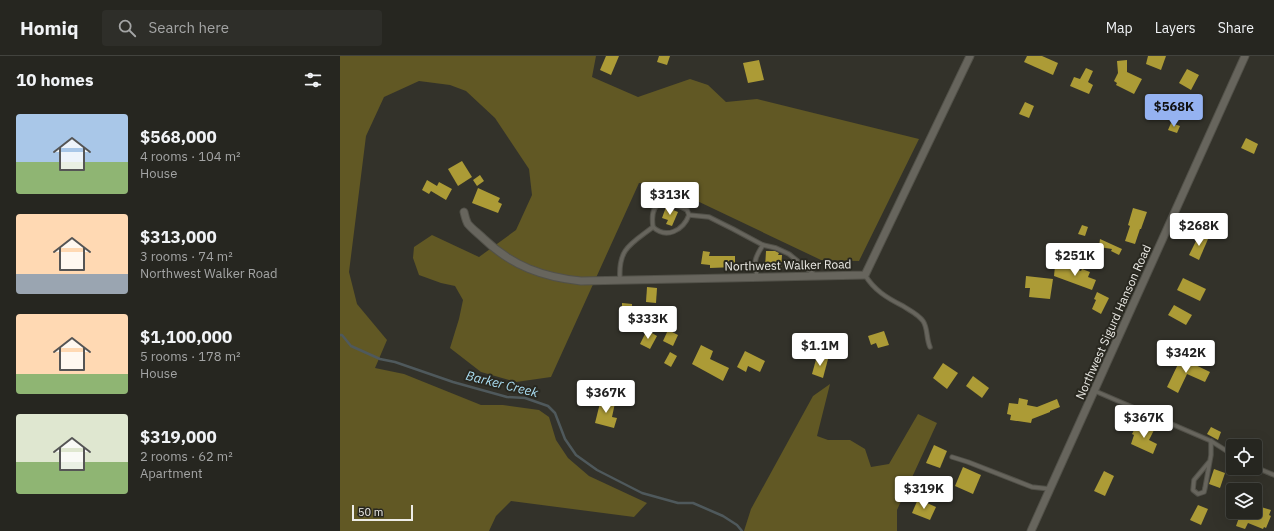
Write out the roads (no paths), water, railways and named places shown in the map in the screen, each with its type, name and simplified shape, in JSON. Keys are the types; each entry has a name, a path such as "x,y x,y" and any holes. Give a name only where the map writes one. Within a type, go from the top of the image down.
{"street":[{"name":"Northwest Walker Road","path":"464,212 468,224 508,259 531,270 563,279 582,281 865,275 970,56"},
{"name":"Northwest Sigurd Hanson Road","path":"1031,531 1245,56"}],"lane":[{"path":"663,202 672,203 687,210 689,215 687,221 676,231 663,233 657,231 653,227 651,216 655,208 663,202"},
{"path":"689,215 708,217 734,228 763,245 776,248 789,254 816,276"},
{"path":"620,279 619,267 625,250 632,242 653,227"},
{"path":"757,277 755,266 756,256 763,245"},
{"path":"865,275 869,283 883,295 911,311 922,320 926,327 927,340 930,347"},
{"path":"1095,391 1211,441 1226,451"},
{"path":"1209,462 1194,480 1193,490 1198,494 1204,492 1205,488 1209,462 1211,441"},
{"path":"952,457 1032,487 1050,489"},
{"path":"1262,471 1274,475"}],"waterway":[{"name":"Barker Creek","path":"340,335 342,335 351,346 380,359 395,362 453,382 507,397 525,398 548,406 555,413 565,439 576,455 597,470 642,493 678,503 693,503 723,516 737,525 742,531"}]}
